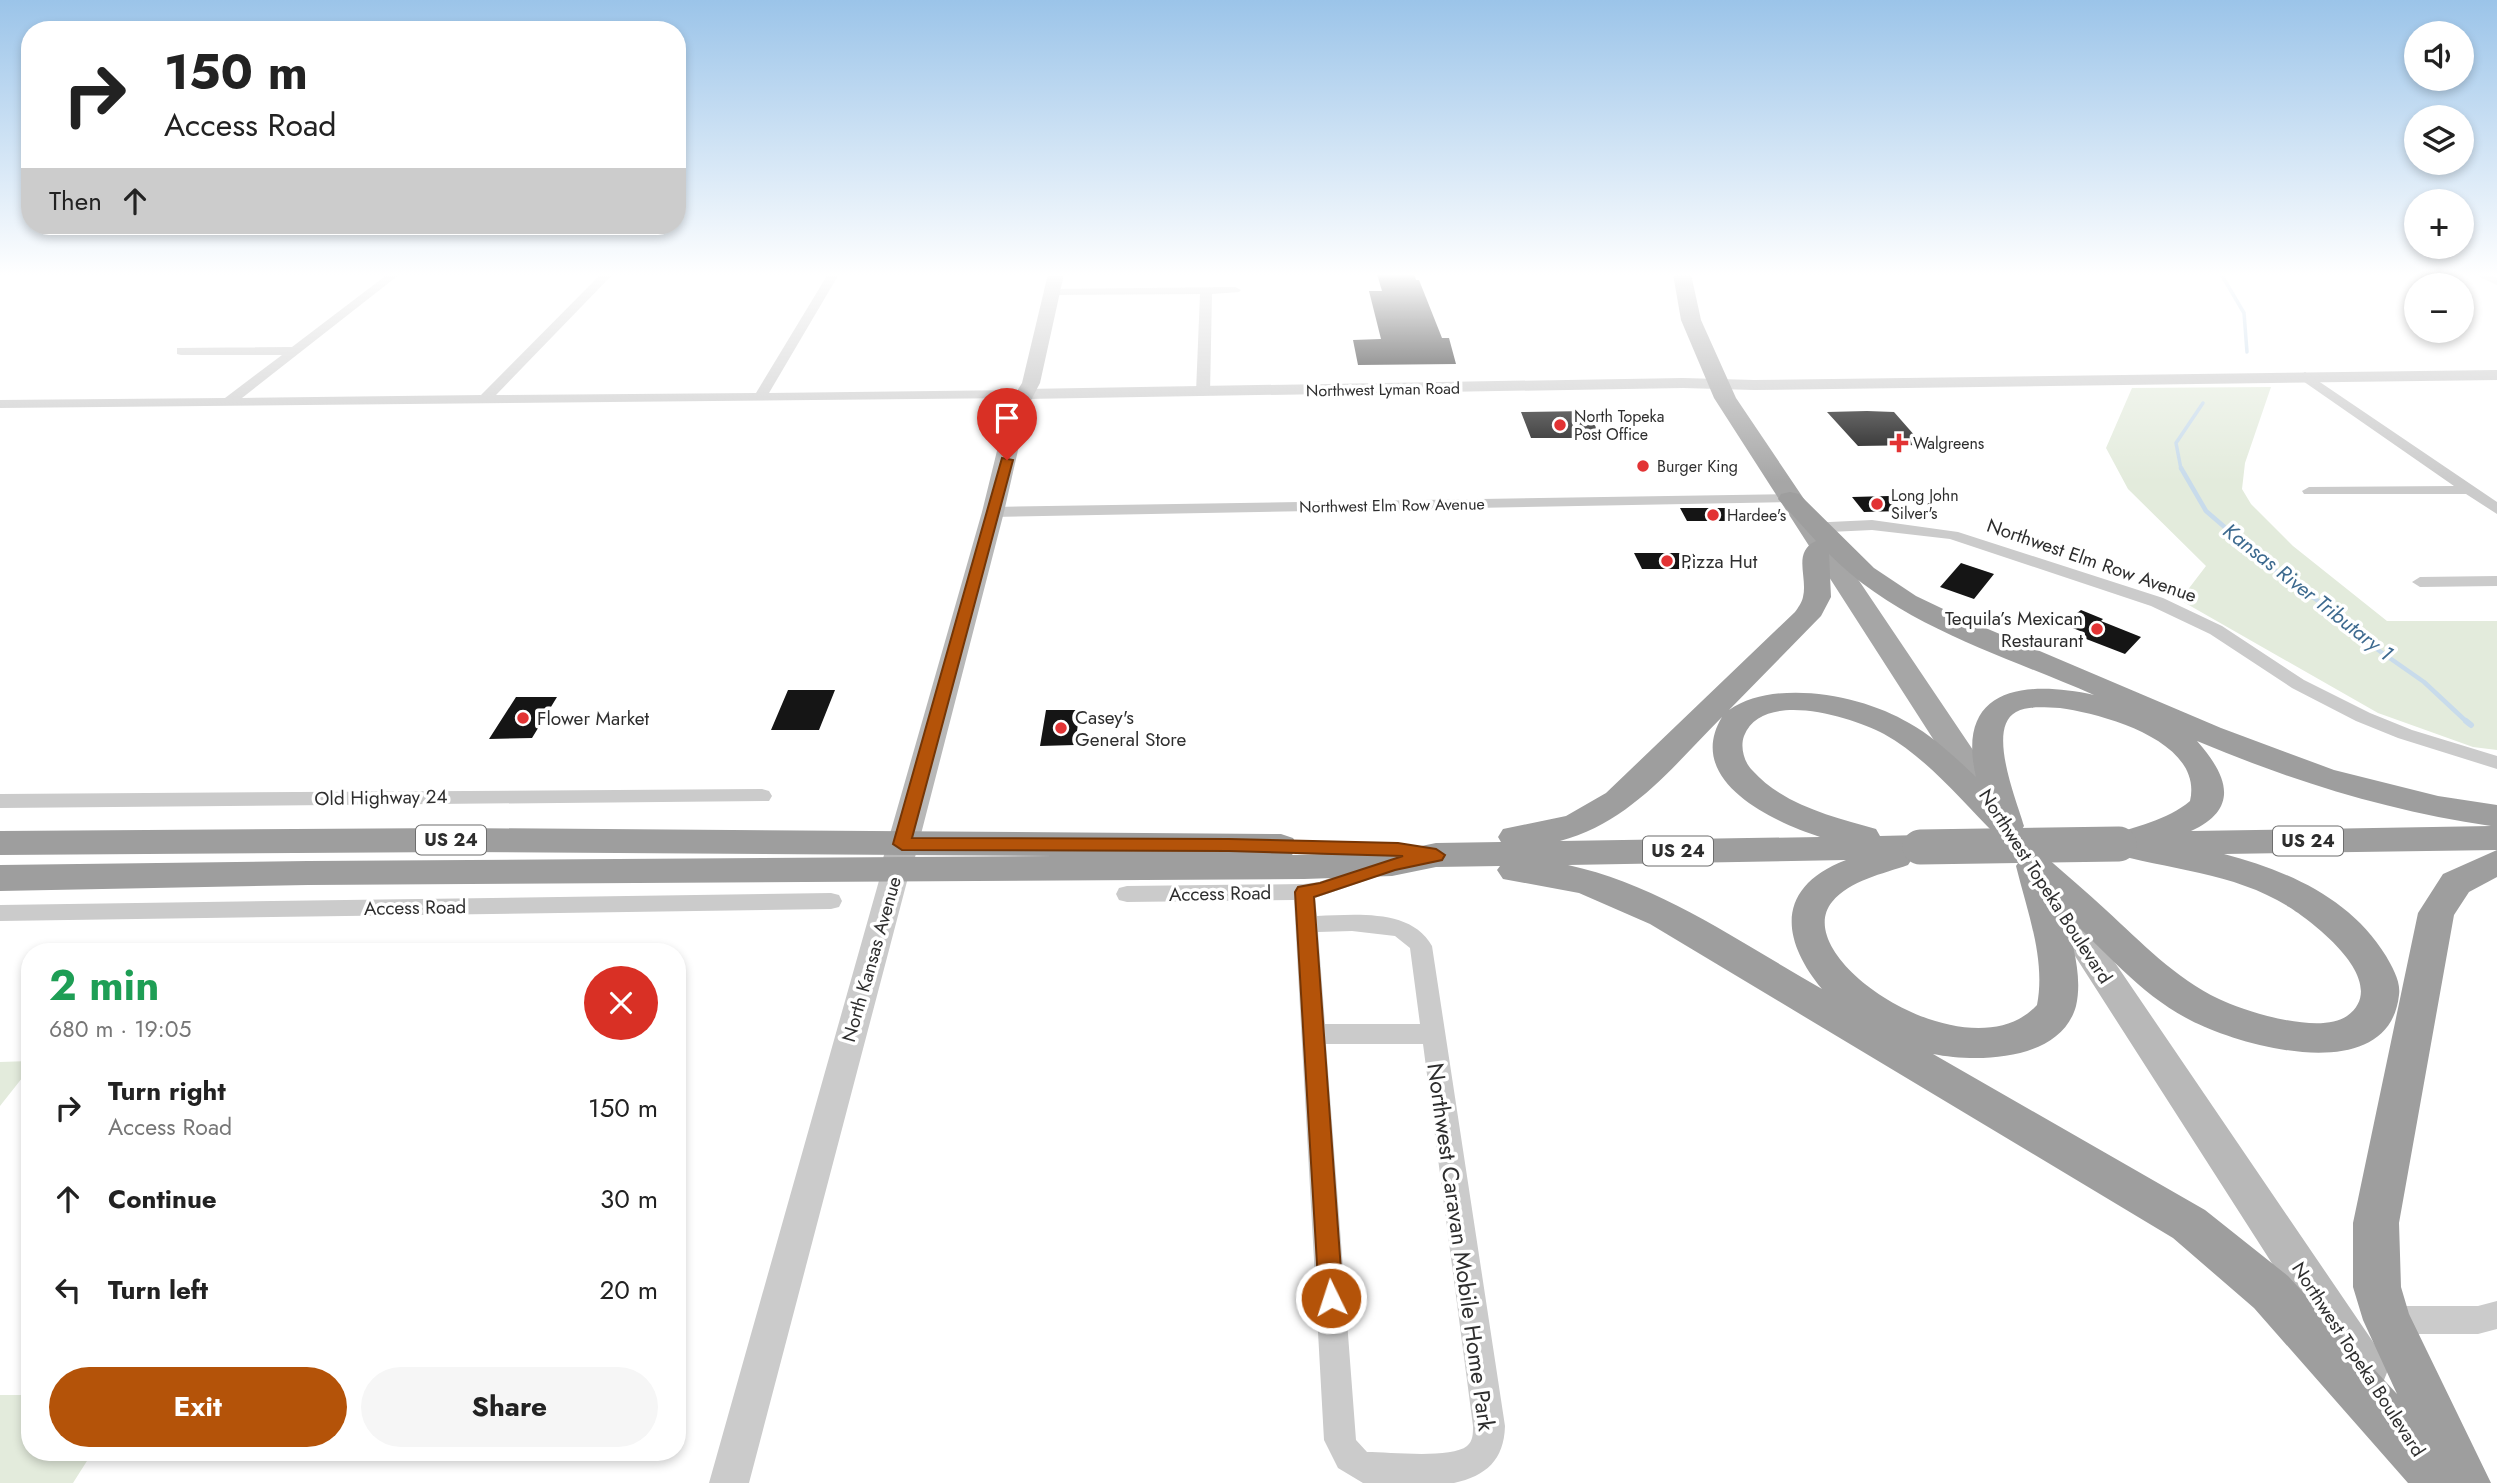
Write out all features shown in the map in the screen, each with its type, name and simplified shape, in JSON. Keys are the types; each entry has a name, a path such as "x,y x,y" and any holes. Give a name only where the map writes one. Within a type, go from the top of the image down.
{"highway":[{"path":"1790,499 1816,534 1865,573 1917,605 2293,768 2357,789 2428,806 2497,816"},
{"path":"1395,856 1545,834 1587,822 1614,805 1807,616 1817,597 1816,534"},
{"path":"2007,826 1985,739 1996,712 2009,704 2029,699 2069,699 2106,706 2142,719 2184,748 2205,774 2209,794 2203,809 2183,820 2119,844"},
{"path":"1920,847 1844,833 1794,815 1772,803 1753,789 1729,760 1727,738 1732,726 1742,715 1757,708 1786,701 1819,702 1863,713 1896,728 1922,746 2007,826"},
{"name":"US 24","path":"0,878 308,873 899,857 1395,856 2497,838"},
{"name":"US 24","path":"0,844 457,840 899,857"},
{"path":"2034,866 2154,978 2230,1021 2285,1035 2315,1037 2338,1035 2359,1028 2373,1016 2380,999 2375,971 2369,958 2341,926 2320,910 2299,896 2246,874 2119,844"},
{"path":"1920,847 1835,879 1810,906 1807,925 1814,950 1826,970 1861,1004 1885,1019 1915,1032 1967,1044 1996,1044 2023,1036 2043,1025 2055,1010 2060,977 2034,866"},
{"path":"1395,856 1565,876 1628,896 2189,1224 2271,1292 2447,1480"},
{"path":"2447,1480 2377,1287 2376,1223 2436,913 2456,883 2497,862"}],"main road":[{"name":"North Kansas Avenue","path":"899,857 993,512 1018,405 1031,383 1040,343"},
{"path":"1701,343 1718,384 1790,499"},
{"name":"Northwest Topeka Boulevard","path":"1816,534 2007,826 2447,1480"}],"street":[{"path":"227,403 305,343"},
{"path":"483,401 540,343"},
{"path":"759,397 792,343"},
{"path":"1203,392 1204,343"},
{"path":"181,351 295,351"},
{"name":"Northwest Lyman Road","path":"1025,394 2497,375"},
{"path":"2305,376 2497,509"},
{"path":"0,404 1025,394"},
{"path":"2309,491 2469,490"},
{"name":"Northwest Elm Row Avenue","path":"993,512 1790,499"},
{"name":"Northwest Elm Row Avenue","path":"1816,534 1872,525 1952,535 2157,602 2216,630 2298,684 2363,717 2405,734 2497,763"},
{"path":"2420,582 2497,581"},
{"name":"Old Highway 24","path":"0,802 403,796 762,796"},
{"name":"Access Road","path":"1127,894 1304,892 1322,889 1395,856"},
{"name":"North Kansas Avenue","path":"729,1483 899,857"},
{"name":"Northwest Caravan Mobile Home Park","path":"1304,892 1306,924 1314,1034 1340,1440 1343,1451 1354,1463 1365,1468 1465,1465 1482,1454 1489,1436 1421,946 1413,933 1393,926 1306,924"},
{"name":"Access Road","path":"0,913 831,901"},
{"path":"1314,1034 1433,1034"},
{"path":"2387,1320 2478,1320 2497,1315"}],"green space":[{"path":"2271,387 2245,463 2242,489 2251,504 2293,546 2387,621 2497,621 2497,750 2473,747 2378,713 2180,600 2206,566 2128,489 2106,448 2132,388"},
{"path":"21,1061 21,1079 0,1106 0,1062"},
{"path":"0,1395 21,1395 21,1461 87,1461 73,1483 0,1483"}],"building":[{"path":"1354,343 1450,343 1456,364 1358,365"},
{"name":"North Topeka Post Office","path":"1588,411 1601,438 1531,438 1521,412"},
{"name":"Walgreens","path":"1827,412 1894,412 1923,445 1858,446"},
{"name":"Long John Silver's","path":"1889,496 1902,511 1864,512 1852,497"},
{"name":"Hardee's","path":"1680,508 1738,508 1746,521 1687,521"},
{"name":"Pizza Hut","path":"1634,553 1693,553 1701,569 1642,569"},
{"path":"1961,563 1994,574 1974,599 1940,587"},
{"name":"Tequila’s Mexican Restaurant","path":"2081,610 2141,637 2125,654 2081,637 2085,633 2063,624"},
{"path":"788,690 835,690 819,730 771,730"},
{"name":"Flower Market","path":"516,697 557,697 532,738 489,739"},
{"name":"Casey's General Store","path":"1046,710 1080,710 1075,745 1040,746"}],"waterway":[{"name":"Kansas River Tributary 1","path":"2246,343 2247,352"},
{"name":"Kansas River Tributary 1","path":"2181,469 2176,443 2203,403"},
{"name":"Kansas River Tributary 1","path":"2181,468 2206,511 2272,568 2332,611 2361,638 2424,682 2468,723"},
{"name":"Kansas River Tributary 1","path":"2466,721 2471,725"}],"place":[{"name":"North Topeka Post Office","path":"1560,425"},
{"name":"Walgreens","path":"1899,443"},
{"name":"Burger King","path":"1643,466"},
{"name":"Long John Silver's","path":"1877,504"},
{"name":"Hardee's","path":"1713,515"},
{"name":"Pizza Hut","path":"1667,561"},
{"name":"Tequila’s Mexican Restaurant","path":"2097,629"},
{"name":"Flower Market","path":"523,718"},
{"name":"Casey's General Store","path":"1061,728"}],"route":[{"path":"1007,460 902,844 1229,845 1398,849 1436,855 1392,864 1338,884 1304,892 1331,1298"}]}
